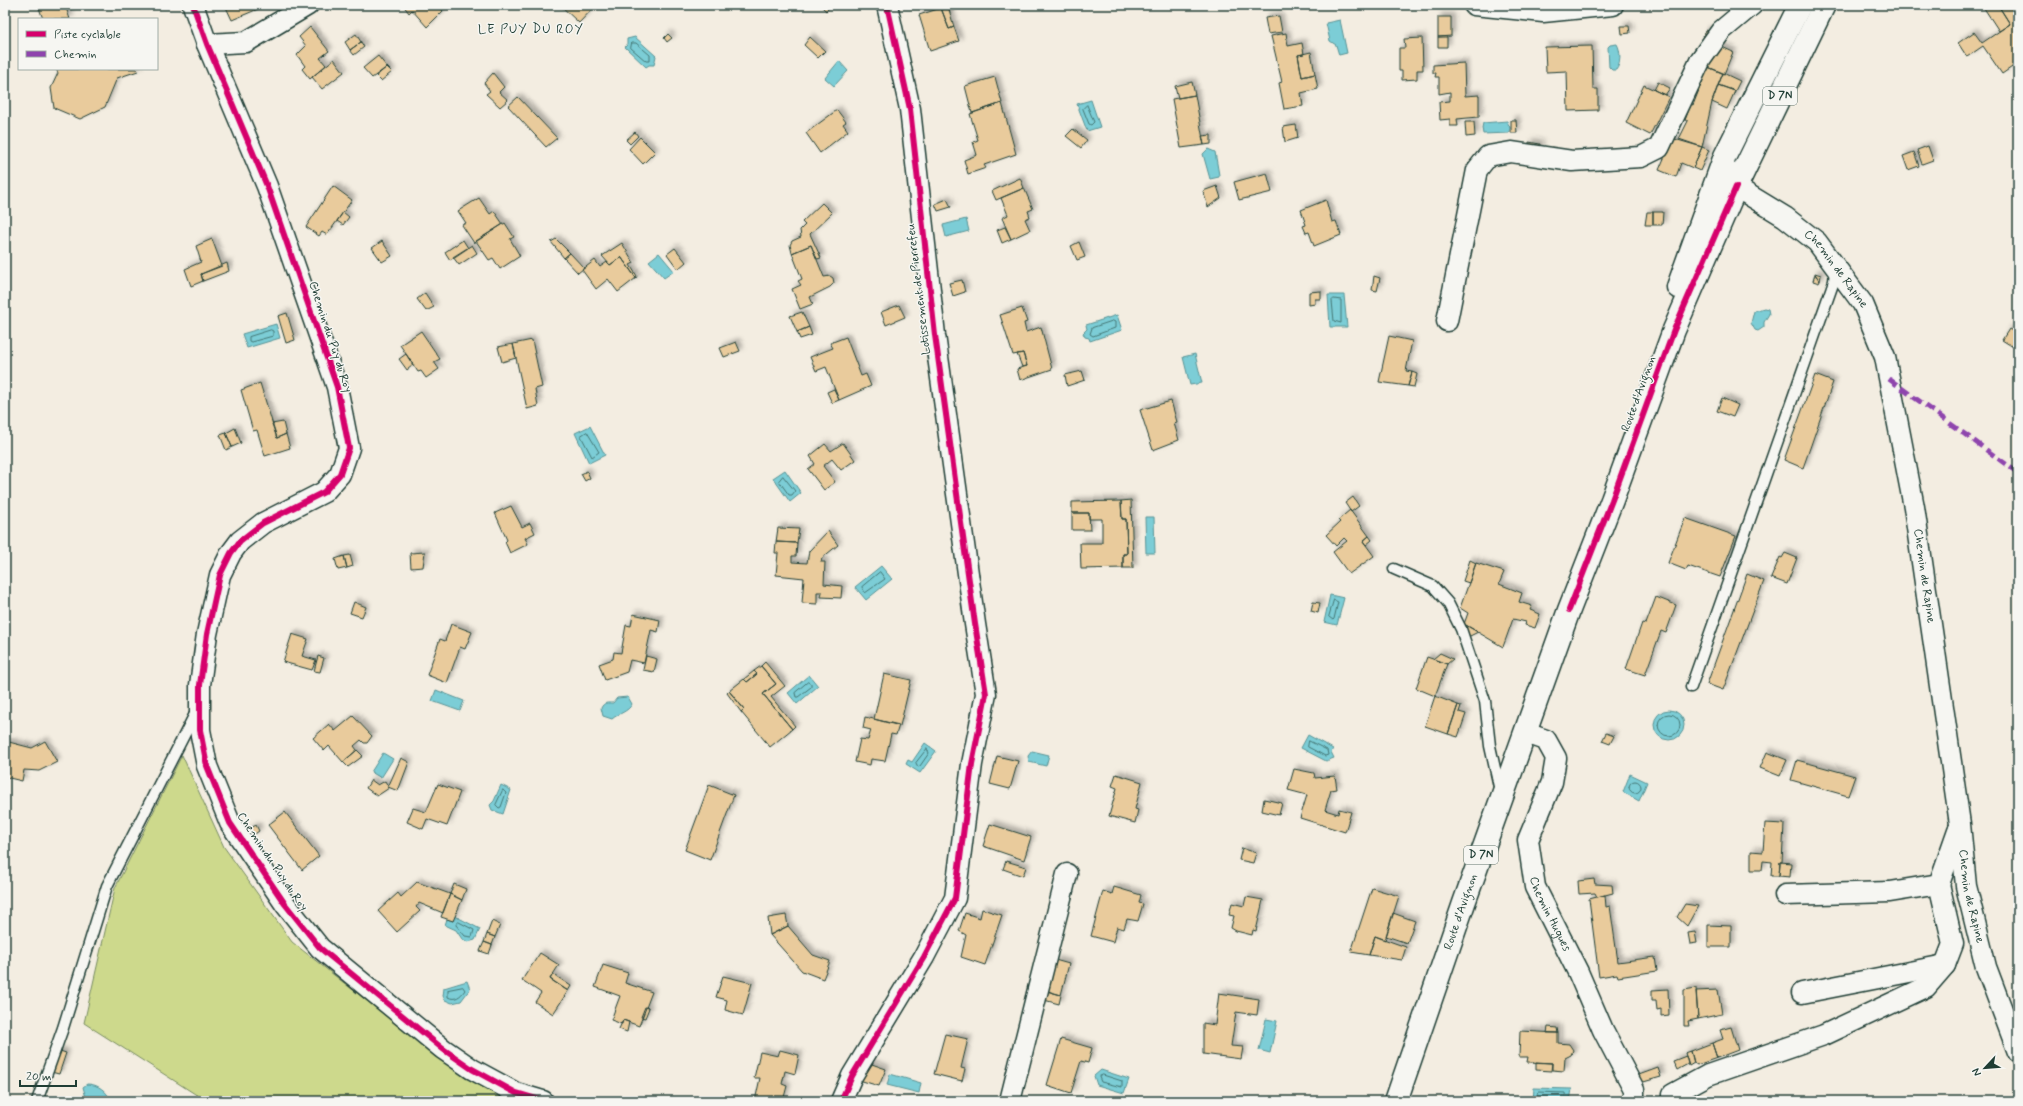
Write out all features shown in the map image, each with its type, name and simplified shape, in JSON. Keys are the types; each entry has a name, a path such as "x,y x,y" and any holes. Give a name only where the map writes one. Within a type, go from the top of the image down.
{"main road":[{"name":"Route d'Avignon","path":"1569,610 1603,496 1725,156 1800,5"},
{"name":"Route d'Avignon","path":"1396,1101 1569,610 1612,500 1674,330 1736,187 1824,5"}],"street":[{"name":"Chemin du Puy du Roy","path":"193,5 207,44 267,186 337,387 349,448 340,474 324,492 263,523 240,541 231,553 220,575 207,634 200,685 200,730 207,766 230,823 284,904 320,948 443,1048 472,1069 516,1093 543,1101"},
{"path":"207,44 246,42 308,5"},
{"name":"Lotissement de Pierrefeu","path":"841,1101 852,1076 924,957 955,898 972,764 986,694 967,571 935,336 910,109 887,5"},
{"path":"1474,5 1542,12 1613,5"},
{"path":"1447,321 1477,170 1488,156 1511,152 1572,161 1641,157 1658,148 1701,59 1721,31 1752,5"},
{"path":"1725,156 1736,187"},
{"name":"Chemin de Rapine","path":"1736,187 1785,217 1817,242 1835,264 1863,304 1885,358 1914,507 1960,824 1966,886 1986,967 2018,1052"},
{"name":"Chemin Hugues","path":"1526,733 1546,740 1556,758 1552,782 1528,840 1535,888 1578,972 1603,1030 1634,1089 1634,1101"},
{"path":"1673,1101 1673,1094 1708,1075 1824,1036 1926,988 1945,965 1953,944 1939,884 1960,824"},
{"path":"1010,1101 1067,874"},
{"path":"1785,895 1890,892 1939,884"},
{"path":"1802,993 1945,965"}],"lane":[{"path":"1691,687 1834,281 1835,264"},
{"path":"1394,569 1433,586 1448,603 1461,629 1485,701 1490,746 1502,798"},
{"path":"37,1101 63,1028 106,886 200,703"}],"green space":[{"path":"182,755 224,847 292,942 465,1078 513,1101 206,1101 84,1023 115,888"}],"water":[{"path":"1340,20 1347,53 1339,55 1336,45 1330,41 1326,23"},
{"path":"635,37 656,56 654,65 649,65 646,67 625,47 627,45 627,39"},
{"path":"1617,44 1620,61 1616,70 1612,70 1609,67 1608,47 1610,45"},
{"path":"839,61 848,71 834,86 825,78"},
{"path":"1091,100 1100,127 1087,131 1077,104"},
{"path":"1507,121 1510,128 1509,133 1483,134 1483,123"},
{"path":"1208,149 1215,152 1219,177 1210,179 1203,154"},
{"path":"966,219 969,231 946,237 943,225"},
{"path":"659,253 674,271 664,278 649,261"},
{"path":"1328,295 1344,295 1347,327 1330,327"},
{"path":"1764,308 1768,309 1769,314 1764,322 1764,327 1758,331 1755,330 1751,323 1754,311"},
{"path":"1117,315 1122,330 1090,341 1089,338 1085,337 1083,333 1087,329 1086,325"},
{"path":"276,324 280,338 247,348 242,334"},
{"path":"1195,354 1202,383 1190,385 1183,357"},
{"path":"590,426 605,455 589,463 575,433"},
{"path":"785,470 801,493 790,502 773,478"},
{"path":"1145,517 1154,517 1155,553 1146,553"},
{"path":"881,566 892,579 866,600 855,587"},
{"path":"1330,595 1344,598 1337,625 1324,622"},
{"path":"809,675 818,686 797,704 788,693"},
{"path":"436,690 464,701 460,711 432,701"},
{"path":"628,697 632,704 628,709 612,719 603,716 601,708 603,705 606,703 613,703 617,698"},
{"path":"1669,710 1675,711 1683,719 1683,731 1675,739 1669,740 1663,739 1655,731 1654,725 1655,719 1663,711"},
{"path":"1308,735 1333,749 1331,752 1334,758 1326,761 1301,748"},
{"path":"925,743 936,751 920,773 906,764 908,760 912,762"},
{"path":"1032,751 1049,755 1046,766 1029,762 1028,756"},
{"path":"383,753 393,759 381,778 371,772"},
{"path":"1630,774 1647,782 1639,801 1623,792"},
{"path":"501,785 511,790 503,814 492,810 490,805 494,801"},
{"path":"455,916 480,929 475,940 468,942 462,939 456,930 445,925 447,919 453,921"},
{"path":"467,981 470,989 461,1001 452,1003 445,1000 443,996 444,988"},
{"path":"1266,1019 1277,1021 1270,1053 1259,1050"},
{"path":"1101,1070 1129,1079 1124,1093 1097,1085 1094,1076"},
{"path":"890,1074 921,1083 919,1093 887,1085"},
{"path":"87,1084 95,1085 102,1089 111,1101 87,1101 83,1087"},
{"path":"1534,1088 1572,1089 1570,1101 1533,1101"}],"building":[{"path":"38,5 65,5 70,18 43,18"},
{"path":"225,5 256,5 258,9 232,20"},
{"path":"403,5 438,5 443,11 427,27 412,10 409,13"},
{"path":"560,5 596,5 579,23"},
{"path":"820,5 831,5 826,11"},
{"path":"1982,5 1998,5 2010,24 1999,31"},
{"path":"1998,5 2018,5 2018,70 2015,65 2002,74 1983,46 1967,57 1958,43 1974,32 1982,43 2010,24"},
{"path":"948,6 954,27 949,29 941,8"},
{"path":"941,8 949,29 954,27 959,41 930,51 919,15"},
{"path":"1279,16 1282,32 1268,34 1265,18"},
{"path":"1438,17 1451,17 1451,36 1438,37"},
{"path":"1621,26 1629,26 1630,33 1622,34"},
{"path":"310,27 329,51 320,58 326,65 310,79 302,69 305,66 297,55 306,46 299,37"},
{"path":"1706,30 1711,32 1709,39 1703,36"},
{"path":"1286,33 1288,46 1302,43 1304,54 1298,55 1302,77 1315,74 1318,89 1301,93 1303,106 1284,109 1279,83 1282,82 1271,36"},
{"path":"356,34 361,42 350,50 345,42"},
{"path":"668,34 672,38 667,42 664,38"},
{"path":"810,37 825,51 818,58 804,45"},
{"path":"1438,37 1447,37 1447,47 1438,47"},
{"path":"1422,38 1423,70 1417,70 1417,79 1402,80 1402,71 1399,71 1399,48 1405,48 1404,39"},
{"path":"361,42 364,47 354,55 350,50"},
{"path":"1592,46 1593,89 1598,89 1598,110 1568,111 1567,71 1546,72 1545,47"},
{"path":"1720,46 1733,52 1724,74 1708,67"},
{"path":"1311,52 1315,74 1302,77 1298,55"},
{"path":"378,56 387,67 372,78 363,68"},
{"path":"334,59 344,72 322,89 312,77"},
{"path":"1464,63 1465,96 1479,95 1479,117 1457,119 1458,126 1450,126 1450,119 1440,120 1439,102 1450,101 1450,92 1439,94 1439,77 1435,77 1436,73 1433,73 1433,65"},
{"path":"387,67 392,72 381,81 376,76"},
{"path":"1708,67 1723,73 1712,102 1702,147 1679,139 1688,121 1685,120 1691,104 1693,105"},
{"path":"56,70 138,71 117,78 105,107 80,119 54,108 51,88 58,73"},
{"path":"493,73 504,87 499,92 508,100 500,107 486,94 490,91 484,83"},
{"path":"1723,73 1740,81 1735,91 1718,85"},
{"path":"995,77 1002,103 972,113 965,86"},
{"path":"1192,82 1195,95 1178,98 1175,86"},
{"path":"1658,82 1670,88 1665,95 1654,90"},
{"path":"1644,85 1669,97 1650,135 1626,123"},
{"path":"1718,85 1735,91 1727,109 1712,102"},
{"path":"1195,95 1204,145 1181,148 1172,99"},
{"path":"518,97 557,138 546,147 508,106"},
{"path":"1002,103 1016,154 984,165 986,168 968,174 964,160 977,155 973,142 978,140 970,114"},
{"path":"837,110 846,122 843,124 848,131 820,153 806,133"},
{"path":"1511,120 1516,120 1517,133 1511,133"},
{"path":"1465,122 1474,122 1475,136 1466,137"},
{"path":"1296,125 1298,138 1285,142 1283,127"},
{"path":"1073,129 1087,140 1081,148 1066,136"},
{"path":"635,132 638,136 630,144 626,140"},
{"path":"1211,135 1211,144 1204,145 1202,136"},
{"path":"640,137 655,152 643,164 629,149"},
{"path":"1671,138 1702,147 1693,168 1681,163 1676,177 1659,170 1665,156 1661,154"},
{"path":"1529,142 1540,144 1540,150 1529,148"},
{"path":"1928,146 1933,160 1922,164 1917,150"},
{"path":"1702,147 1709,150 1700,171 1693,168"},
{"path":"1914,152 1919,166 1908,170 1903,156"},
{"path":"1267,173 1272,192 1239,200 1234,182"},
{"path":"1020,178 1024,188 996,200 992,191"},
{"path":"333,186 352,200 327,235 322,232 319,236 306,227"},
{"path":"1217,186 1221,198 1208,207 1203,191"},
{"path":"1024,188 1033,209 1028,211 1030,217 1025,219 1030,230 1011,239 1002,218 1008,215 1001,198"},
{"path":"479,198 490,214 494,211 503,224 474,243 462,225 466,223 458,211"},
{"path":"947,199 951,207 938,211 935,204"},
{"path":"1326,200 1332,222 1336,221 1341,235 1314,246 1309,232 1306,233 1303,226 1306,225 1301,210"},
{"path":"822,203 832,213 810,234 821,258 817,259 811,245 792,253 790,245 792,241 801,237 800,230 805,225 802,222"},
{"path":"343,212 349,217 343,225 337,221"},
{"path":"1647,212 1653,212 1653,225 1645,225"},
{"path":"1653,212 1663,212 1662,225 1653,225"},
{"path":"505,223 514,237 510,239 520,256 500,269 493,258 489,260 476,241"},
{"path":"1005,227 1011,239 1002,243 997,230"},
{"path":"212,239 222,266 201,274 203,281 191,286 185,269 201,262 196,246"},
{"path":"556,239 570,253 564,258 551,242"},
{"path":"463,240 468,248 450,260 445,252"},
{"path":"382,241 392,256 382,262 372,248"},
{"path":"1079,242 1085,257 1077,260 1071,246"},
{"path":"622,243 634,263 630,265 637,276 636,278 621,257 610,265 602,256"},
{"path":"472,245 477,253 459,265 453,257"},
{"path":"811,245 824,277 830,276 833,278 834,283 830,287 810,297 813,304 800,309 792,289 801,285 798,281 802,279 792,253"},
{"path":"675,248 686,262 678,269 667,254"},
{"path":"570,253 584,268 578,273 564,258"},
{"path":"621,257 636,278 618,292 608,279 596,289 582,270 595,260 600,267 607,262 610,265"},
{"path":"227,263 229,271 203,281 201,274"},
{"path":"1815,274 1821,275 1820,281"},
{"path":"1815,274 1820,281 1819,283 1813,281"},
{"path":"1374,276 1380,278 1377,291 1372,290"},
{"path":"962,280 965,292 953,296 949,283"},
{"path":"1321,291 1321,299 1315,299 1315,304 1309,305 1309,292"},
{"path":"425,293 434,307 426,311 417,299"},
{"path":"899,305 905,317 886,325 881,312"},
{"path":"1022,308 1027,322 1024,323 1026,332 1041,327 1052,369 1020,380 1017,369 1027,366 1023,353 1013,355 1000,315"},
{"path":"802,312 809,327 797,332 790,316"},
{"path":"287,313 295,340 286,343 278,316"},
{"path":"809,327 812,335 800,339 797,332"},
{"path":"2009,329 2018,334 2018,350 2002,340"},
{"path":"421,331 440,359 434,362 439,369 426,378 421,371 418,372 400,345"},
{"path":"1389,336 1412,341 1406,371 1412,372 1408,386 1379,382"},
{"path":"846,337 861,376 866,374 871,386 839,400 826,367 816,371 810,357 833,348 830,343"},
{"path":"532,340 542,387 535,389 538,406 527,409 513,344"},
{"path":"736,342 740,351 724,357 720,348"},
{"path":"513,344 516,358 502,362 498,347"},
{"path":"1023,353 1027,366 1022,367 1017,354"},
{"path":"406,354 413,365 407,370 399,359"},
{"path":"1082,371 1085,380 1067,386 1065,375"},
{"path":"1412,372 1417,374 1414,387 1408,386"},
{"path":"1815,375 1833,382 1803,468 1784,460"},
{"path":"260,383 277,438 286,434 290,448 265,456 257,430 253,431 241,390"},
{"path":"834,389 839,400 832,403 827,392"},
{"path":"1722,398 1738,405 1733,417 1717,411"},
{"path":"1171,401 1177,422 1174,423 1179,440 1153,450 1140,410"},
{"path":"283,422 286,434 277,438 272,424"},
{"path":"235,428 241,443 232,447 226,433"},
{"path":"226,433 232,447 226,450 220,435"},
{"path":"843,443 855,460 841,470 832,459 823,466 835,482 824,490 808,469 815,464 810,456 825,444 831,451"},
{"path":"587,471 590,478 585,481 581,474"},
{"path":"1353,497 1359,506 1351,512 1345,503"},
{"path":"1131,500 1133,568 1123,568 1123,554 1127,554 1126,519 1122,519 1121,501"},
{"path":"1121,501 1122,519 1126,519 1127,554 1123,554 1123,568 1081,569 1080,543 1102,543 1102,519 1089,519 1089,513 1072,513 1072,502"},
{"path":"511,506 522,527 530,523 535,533 525,538 528,544 510,553 505,542 507,540 495,513"},
{"path":"1350,510 1369,536 1363,541 1374,556 1349,574 1333,552 1347,541 1344,538 1336,546 1326,535 1340,522 1338,520"},
{"path":"1072,513 1089,513 1090,530 1072,530"},
{"path":"1685,518 1736,536 1720,577 1688,566 1686,570 1668,563"},
{"path":"778,528 799,529 797,543 776,542"},
{"path":"828,531 838,545 822,558 821,562 825,562 824,584 842,586 841,598 821,597 822,592 817,592 817,604 802,603 804,578 776,575 778,553 775,553 776,542 797,543 796,556 792,556 792,562 807,563 809,551"},
{"path":"1369,536 1372,540 1366,545 1363,541"},
{"path":"425,552 423,567 411,568 410,553"},
{"path":"1785,553 1797,558 1787,584 1771,578 1780,557 1782,558"},
{"path":"350,555 353,566 347,568 344,556"},
{"path":"344,556 347,568 338,570 335,559"},
{"path":"1470,560 1476,563 1469,583 1463,581"},
{"path":"1476,563 1504,572 1499,584 1522,593 1519,602 1532,606 1530,610 1540,614 1535,628 1525,625 1526,622 1513,619 1503,647 1464,624 1468,613 1460,608"},
{"path":"1747,574 1764,581 1723,690 1707,684"},
{"path":"1656,597 1676,605 1666,633 1661,631 1645,675 1626,669 1642,623 1646,624"},
{"path":"354,602 366,607 362,617 350,613"},
{"path":"1313,602 1320,603 1318,613 1311,611"},
{"path":"633,614 660,620 658,632 651,630 644,663 630,660 627,672 605,680 599,664 613,659 614,652 621,653 626,625 631,626"},
{"path":"451,624 472,632 465,649 460,647 447,683 427,675 440,639 445,641"},
{"path":"1464,624 1478,632 1468,637"},
{"path":"292,634 308,639 302,656 316,660 312,670 283,662"},
{"path":"1440,653 1453,659 1447,664 1433,659"},
{"path":"318,656 324,658 320,672 314,671"},
{"path":"646,656 657,659 654,672 643,670"},
{"path":"1427,657 1447,664 1435,696 1416,688"},
{"path":"765,662 785,686 771,697 795,726 792,729 763,694 776,684 761,666"},
{"path":"761,666 776,684 763,694 792,729 770,747 741,712 744,709 729,691 744,679 747,682 757,674 754,671"},
{"path":"754,671 757,674 747,682 744,679"},
{"path":"884,674 911,680 900,726 874,719"},
{"path":"729,691 744,709 741,712 727,693"},
{"path":"1435,696 1458,705 1448,734 1425,726"},
{"path":"1458,705 1461,706 1459,712 1466,714 1458,737 1448,734"},
{"path":"353,716 372,736 367,743 364,743 361,740 354,746 357,750 343,762 329,746 324,751 313,738 329,724 335,731"},
{"path":"865,717 899,725 896,735 891,734 885,761 871,759 870,765 855,762 860,739 868,740 871,730 863,728"},
{"path":"1606,733 1614,736 1610,744 1602,741"},
{"path":"5,741 32,748 45,741 57,762 39,771 24,770 22,781 5,777"},
{"path":"357,750 363,756 348,767 343,762"},
{"path":"1767,752 1787,760 1780,776 1760,768"},
{"path":"997,756 1018,761 1010,789 990,784"},
{"path":"401,758 409,762 398,791 388,787"},
{"path":"1797,760 1855,776 1848,796 1791,780"},
{"path":"1294,769 1314,773 1315,778 1335,776 1337,789 1331,790 1325,810 1338,814 1339,809 1351,812 1345,832 1300,818 1307,795 1288,790"},
{"path":"1116,774 1142,782 1135,809 1138,810 1135,823 1109,816 1117,788 1112,786"},
{"path":"371,780 378,785 385,781 389,788 377,796 366,788"},
{"path":"438,784 460,792 447,826 427,819 423,829 407,822 413,808 426,812"},
{"path":"709,785 734,795 710,860 685,850"},
{"path":"1264,799 1282,803 1279,815 1262,811"},
{"path":"285,812 319,856 302,870 268,825"},
{"path":"1765,823 1784,824 1782,862 1780,862 1779,876 1771,876 1772,862 1763,861 1762,870 1751,870 1751,851 1763,852"},
{"path":"990,824 1031,837 1024,860 983,846"},
{"path":"256,825 259,831 252,836 248,830"},
{"path":"1242,848 1256,853 1253,863 1239,860"},
{"path":"1006,861 1026,867 1023,876 1003,869"},
{"path":"1780,862 1791,863 1790,877 1779,876"},
{"path":"1594,879 1595,884 1612,885 1613,893 1597,897 1595,893 1579,894 1578,881"},
{"path":"417,882 450,894 443,913 419,903 416,907 420,911 397,932 378,911 398,893 401,897"},
{"path":"454,884 466,889 462,900 450,894"},
{"path":"1114,887 1141,895 1139,903 1143,904 1138,921 1127,919 1124,929 1117,927 1113,942 1091,936 1103,891 1112,894"},
{"path":"1372,888 1399,896 1385,940 1375,936 1369,955 1351,952"},
{"path":"450,894 462,900 453,921 441,917"},
{"path":"1605,895 1606,907 1610,906 1618,962 1655,957 1657,971 1618,977 1617,974 1599,977 1589,899"},
{"path":"1246,897 1263,900 1256,931 1253,930 1252,935 1236,931 1231,928 1234,916 1229,915 1232,903 1244,906"},
{"path":"1685,904 1698,906 1687,926 1677,917"},
{"path":"982,909 1002,915 985,965 961,957 966,935 959,931 965,913 980,918"},
{"path":"1393,913 1415,921 1407,943 1386,936"},
{"path":"786,915 788,926 770,935 768,918"},
{"path":"492,921 500,925 495,937 487,934"},
{"path":"1708,925 1731,926 1731,947 1708,947"},
{"path":"788,926 813,955 830,961 823,979 802,971 770,935"},
{"path":"1695,932 1697,943 1690,944 1688,933"},
{"path":"487,934 495,937 492,945 484,942"},
{"path":"1375,936 1406,947 1402,960 1369,955"},
{"path":"484,942 492,945 489,954 480,951"},
{"path":"540,953 559,965 550,979 568,991 553,1014 535,1002 541,993 522,980"},
{"path":"1055,960 1069,964 1061,995 1047,991"},
{"path":"603,965 628,973 625,983 652,992 639,1026 623,1020 622,1024 611,1020 620,996 595,987"},
{"path":"553,974 571,986 568,991 550,979"},
{"path":"723,976 752,983 743,1015 725,1010 727,1000 716,997"},
{"path":"1696,988 1698,1019 1688,1021 1689,1026 1684,1026 1684,990"},
{"path":"1668,989 1669,1015 1661,1016 1661,1009 1657,1010 1656,1000 1652,1000 1652,990"},
{"path":"1718,990 1722,1014 1698,1019 1696,991"},
{"path":"1047,991 1061,995 1059,1004 1044,1000"},
{"path":"1219,993 1259,999 1257,1015 1236,1012 1231,1046 1243,1047 1241,1059 1203,1054 1203,1023 1215,1025"},
{"path":"645,1007 649,1008 645,1018 641,1017"},
{"path":"623,1020 629,1022 627,1032 619,1029"},
{"path":"1548,1027 1557,1028 1558,1033 1547,1033"},
{"path":"1731,1027 1738,1050 1717,1058 1712,1043 1723,1039 1720,1030"},
{"path":"1520,1031 1558,1033 1558,1043 1569,1044 1573,1050 1571,1055 1565,1058 1564,1071 1552,1070 1552,1063 1527,1062 1528,1057 1519,1057"},
{"path":"945,1034 968,1039 961,1068 965,1069 962,1081 934,1074"},
{"path":"1061,1039 1092,1048 1088,1063 1081,1061 1071,1093 1047,1085"},
{"path":"1712,1043 1717,1058 1697,1065 1694,1063 1691,1051"},
{"path":"57,1050 66,1053 59,1074 51,1072"},
{"path":"780,1050 799,1055 795,1074 785,1071 782,1084 787,1086 783,1101 755,1101 760,1078 754,1078 760,1052 778,1056"},
{"path":"1691,1051 1694,1063 1689,1066 1685,1053"},
{"path":"1686,1056 1688,1064 1677,1070 1673,1061"},
{"path":"1536,1062 1552,1063 1551,1071 1536,1070"},
{"path":"869,1063 886,1069 879,1086 859,1080"},
{"path":"1658,1068 1661,1077 1640,1083 1636,1076"}],"marked path":[{"path":"1889,379 2018,473"}],"cycle path":[{"path":"193,5 207,44 267,186 337,387 349,448 340,474 324,492 263,523 240,541 231,553 220,575 207,634 200,685 200,730 207,766 230,823 285,904 320,948 443,1049 472,1069 516,1093 543,1101"},
{"path":"841,1101 852,1076 924,957 955,898 972,764 986,694 935,335 910,109 887,5"},
{"path":"1569,610 1612,500 1674,330 1736,187"}],"district":[{"name":"LE PUY DU ROY","path":"531,29"}]}
